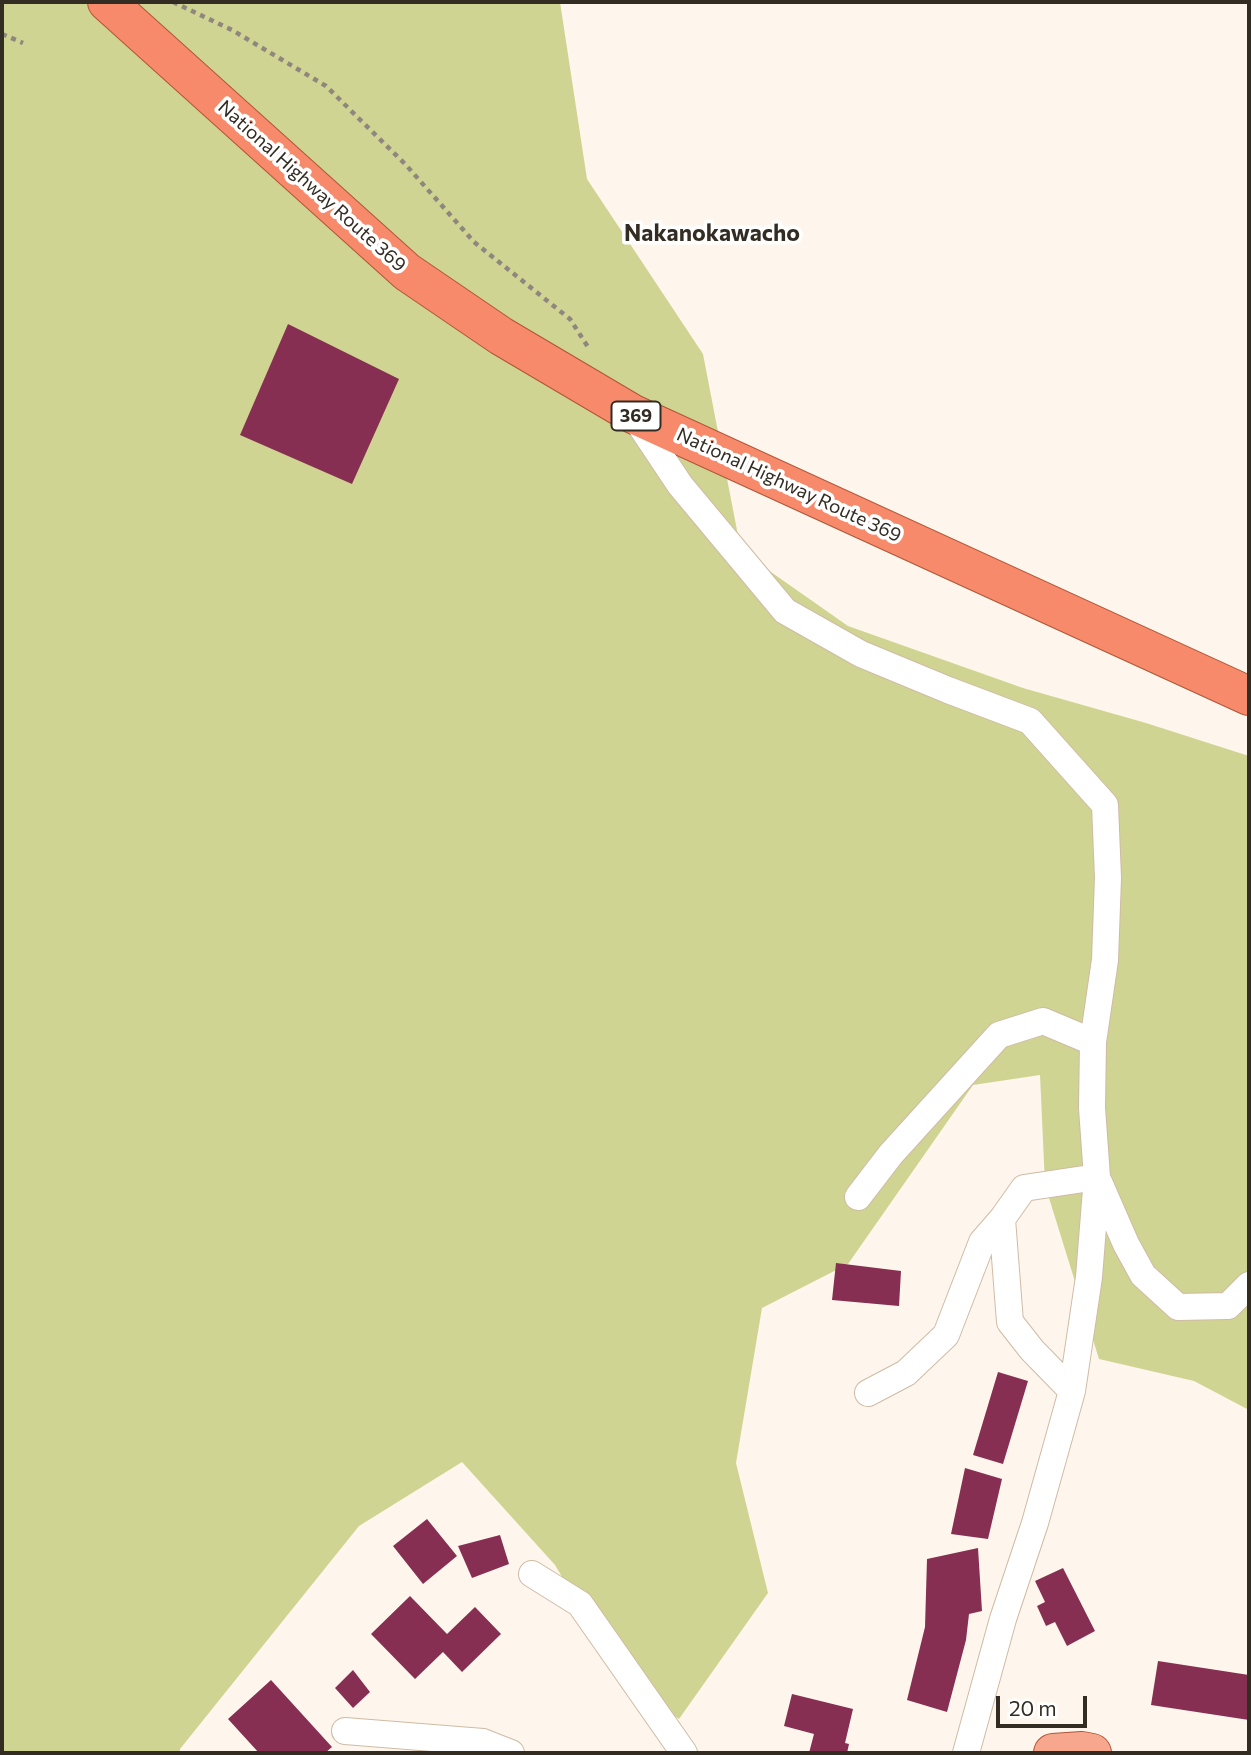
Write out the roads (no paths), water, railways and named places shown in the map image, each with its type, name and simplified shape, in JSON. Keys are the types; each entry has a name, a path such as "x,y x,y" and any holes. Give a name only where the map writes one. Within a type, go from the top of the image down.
{"highway":[{"name":"National Highway Route 369","path":"107,2 407,272 501,336 633,414 1249,696"}],"main road":[{"path":"1053,1753 1091,1753"}],"street":[{"path":"633,414 680,485 785,611 861,654 1030,721 1105,805 1108,878 1105,960 1093,1042 1092,1108 1097,1177 1089,1277 1072,1391 1035,1523 1003,1619 967,1753"},
{"path":"858,1197 891,1154 999,1035 1043,1021 1093,1042"},
{"path":"868,1393 906,1373 946,1335 982,1242 1024,1188 1097,1177"},
{"path":"1097,1177 1126,1244 1143,1275 1178,1307 1228,1306 1249,1285"},
{"path":"1002,1219 1010,1322 1032,1350 1072,1391"},
{"path":"532,1574 580,1604 684,1753"},
{"path":"345,1731 483,1742 511,1753"}],"district":[{"name":"Nakanokawacho","path":"712,233"}]}
